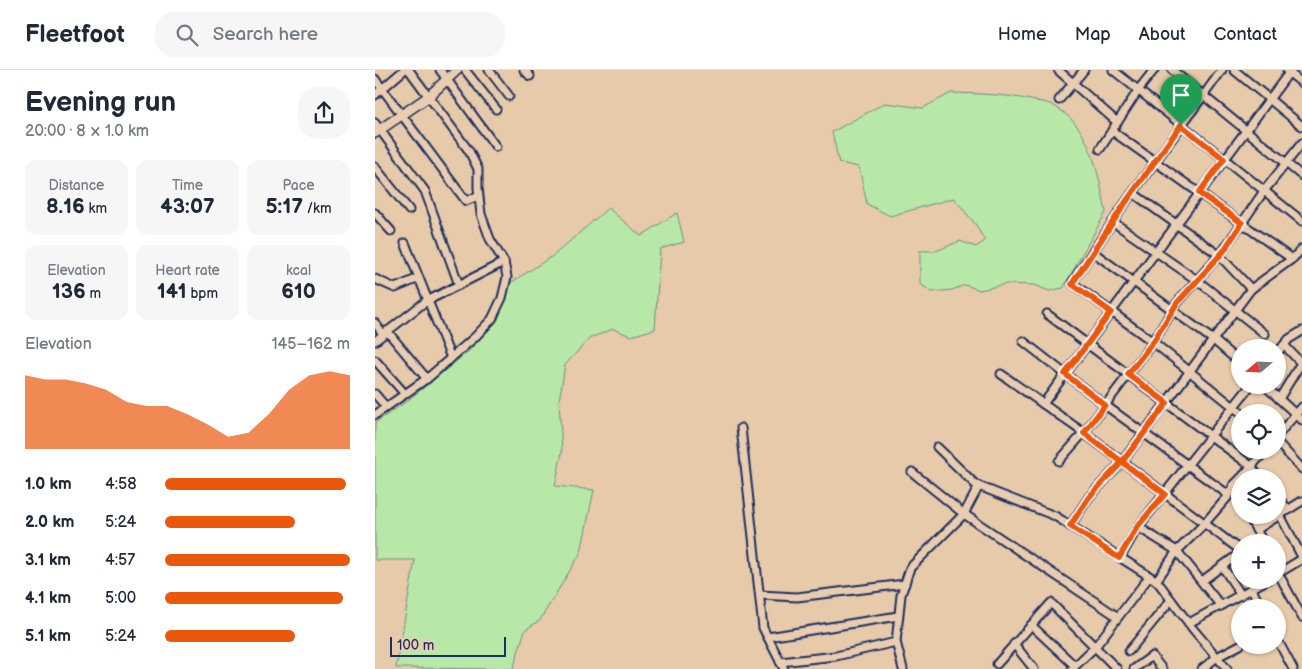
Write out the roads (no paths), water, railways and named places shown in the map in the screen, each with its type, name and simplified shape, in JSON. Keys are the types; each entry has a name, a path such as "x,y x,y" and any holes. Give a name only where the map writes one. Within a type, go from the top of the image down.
{"street":[{"path":"375,95 403,70"},
{"path":"375,415 427,378 475,337 492,319 502,298 507,277 504,262 490,238 481,214 478,169 469,151 409,70"},
{"path":"440,70 496,147"},
{"path":"457,70 428,97 402,115 377,128 425,191 459,285"},
{"path":"465,70 496,109"},
{"path":"489,70 509,96"},
{"path":"1058,70 1117,122"},
{"path":"1059,100 1084,70"},
{"path":"1113,70 1302,222"},
{"path":"1100,149 1138,90 1154,70"},
{"path":"1172,70 1302,176"},
{"path":"1222,70 1133,193 1072,284 1153,342 1231,405"},
{"path":"1234,70 1302,126"},
{"path":"1043,404 1288,71 1302,83"},
{"path":"375,78 466,201 479,196"},
{"path":"1112,131 1292,259"},
{"path":"1059,461 1084,433 1153,342 1177,303 1219,256 1264,191 1302,143"},
{"path":"375,167 409,210"},
{"path":"1133,193 1219,256 1251,289"},
{"path":"375,213 391,230"},
{"path":"1113,222 1197,281 1265,334"},
{"path":"405,243 451,358"},
{"path":"1070,526 1089,497 1122,462 1251,289 1292,259 1302,248"},
{"path":"1093,252 1214,340 1231,355"},
{"path":"375,341 428,300 504,262"},
{"path":"375,279 395,288 419,278"},
{"path":"1047,314 1254,469"},
{"path":"375,323 427,378"},
{"path":"1286,343 1289,339 1302,331"},
{"path":"1023,341 1105,405 1225,493 1231,491"},
{"path":"1279,399 1302,364 1286,348"},
{"path":"375,360 405,394"},
{"path":"1001,374 1084,433 1231,545"},
{"path":"375,394 387,407"},
{"path":"1235,404 1244,394"},
{"path":"1274,394 1299,417"},
{"path":"1286,428 1299,417 1302,407"},
{"path":"1119,558 1137,527 1231,410"},
{"path":"741,428 763,628 782,666 895,642"},
{"path":"937,447 979,486 1055,516 1153,579 1227,669"},
{"path":"1286,452 1302,470"},
{"path":"1248,469 1257,459"},
{"path":"912,472 964,514 1118,617"},
{"path":"901,669 895,642 901,595 911,568 964,514 979,486"},
{"path":"1031,625 1074,668 1095,647 1118,617 1177,551 1231,494"},
{"path":"1286,512 1301,504"},
{"path":"1286,507 1289,510"},
{"path":"1253,524 1257,534"},
{"path":"1256,530 1266,524"},
{"path":"1285,524 1302,558 1286,568"},
{"path":"1137,527 1177,551 1221,606"},
{"path":"1202,581 1231,559"},
{"path":"1222,566 1241,595"},
{"path":"760,595 797,597 905,584"},
{"path":"1286,588 1302,617"},
{"path":"1189,623 1252,589 1257,599"},
{"path":"1129,651 1171,600"},
{"path":"997,664 1051,603 1117,669"},
{"path":"767,637 898,616"},
{"path":"1014,644 1034,669"},
{"path":"1202,669 1217,657 1231,650"},
{"path":"1285,654 1293,669"},
{"path":"1134,669 1152,656 1162,669"}]}
